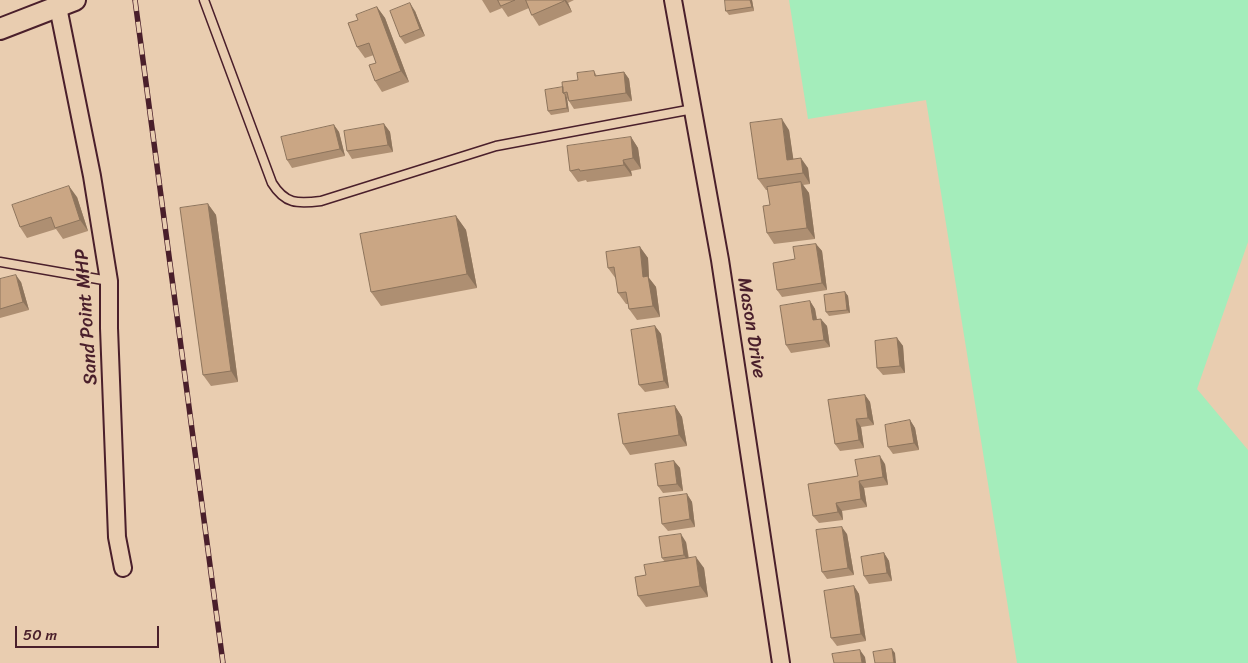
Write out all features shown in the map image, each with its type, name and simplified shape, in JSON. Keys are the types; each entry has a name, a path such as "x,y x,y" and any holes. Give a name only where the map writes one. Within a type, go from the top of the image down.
{"street":[{"name":"Mason Drive","path":"673,0 720,260 781,663"},
{"path":"0,29 66,3"},
{"name":"Sand Point MHP","path":"66,3 109,281 117,537 124,568"}],"lane":[{"path":"204,0 272,183 279,194 290,201 305,203 321,201 496,146 693,109"},
{"path":"0,262 109,281"}],"green space":[{"path":"789,0 1248,0 1248,242 1197,389 1248,450 1248,663 1017,663 926,100 808,119"}],"building":[{"path":"498,0 515,0 501,6"},
{"path":"526,0 564,0 564,1 532,15"},
{"path":"725,0 750,0 752,7 726,11"},
{"path":"410,3 420,29 400,37 390,11"},
{"path":"377,7 401,71 375,81 369,65 376,63 369,43 357,47 348,23 358,20 356,15"},
{"path":"594,71 595,76 624,72 626,93 569,101 567,92 563,93 562,82 578,80 577,73"},
{"path":"563,87 567,108 548,111 545,90"},
{"path":"782,119 787,160 801,158 803,173 758,179 750,123"},
{"path":"384,124 388,145 347,151 344,131"},
{"path":"334,125 340,149 287,160 281,137"},
{"path":"631,137 633,158 623,160 624,165 570,171 567,146"},
{"path":"801,182 807,228 767,233 763,206 770,205 767,187"},
{"path":"69,186 80,220 55,228 51,217 20,227 12,205"},
{"path":"208,204 231,371 203,375 180,208"},
{"path":"456,216 467,274 371,292 360,234"},
{"path":"816,244 822,283 777,290 773,263 795,259 793,247"},
{"path":"640,247 643,277 648,276 653,306 629,309 626,292 618,293 614,267 608,268 606,252"},
{"path":"16,275 23,302 0,309 0,279"},
{"path":"845,292 847,310 826,312 824,295"},
{"path":"810,301 813,320 821,319 824,340 786,345 780,306"},
{"path":"655,326 664,381 639,385 631,330"},
{"path":"897,338 900,366 877,368 875,341"},
{"path":"865,395 868,418 856,419 859,440 835,444 828,400"},
{"path":"675,406 679,435 623,444 618,414"},
{"path":"910,420 914,443 888,447 885,425"},
{"path":"880,456 883,477 859,481 861,499 836,503 838,512 813,516 808,484 858,476 855,460"},
{"path":"674,461 677,484 658,486 655,464"},
{"path":"687,494 690,519 662,524 659,498"},
{"path":"842,527 848,568 822,572 816,530"},
{"path":"681,534 684,555 662,558 659,537"},
{"path":"884,553 887,573 864,576 861,557"},
{"path":"696,557 700,586 638,596 635,577 646,575 644,565"},
{"path":"854,586 861,634 831,638 824,591"},
{"path":"892,649 894,663 875,663 873,652"},
{"path":"860,650 862,663 834,663 832,654"}],"railway":[{"path":"135,0 223,663"}]}
